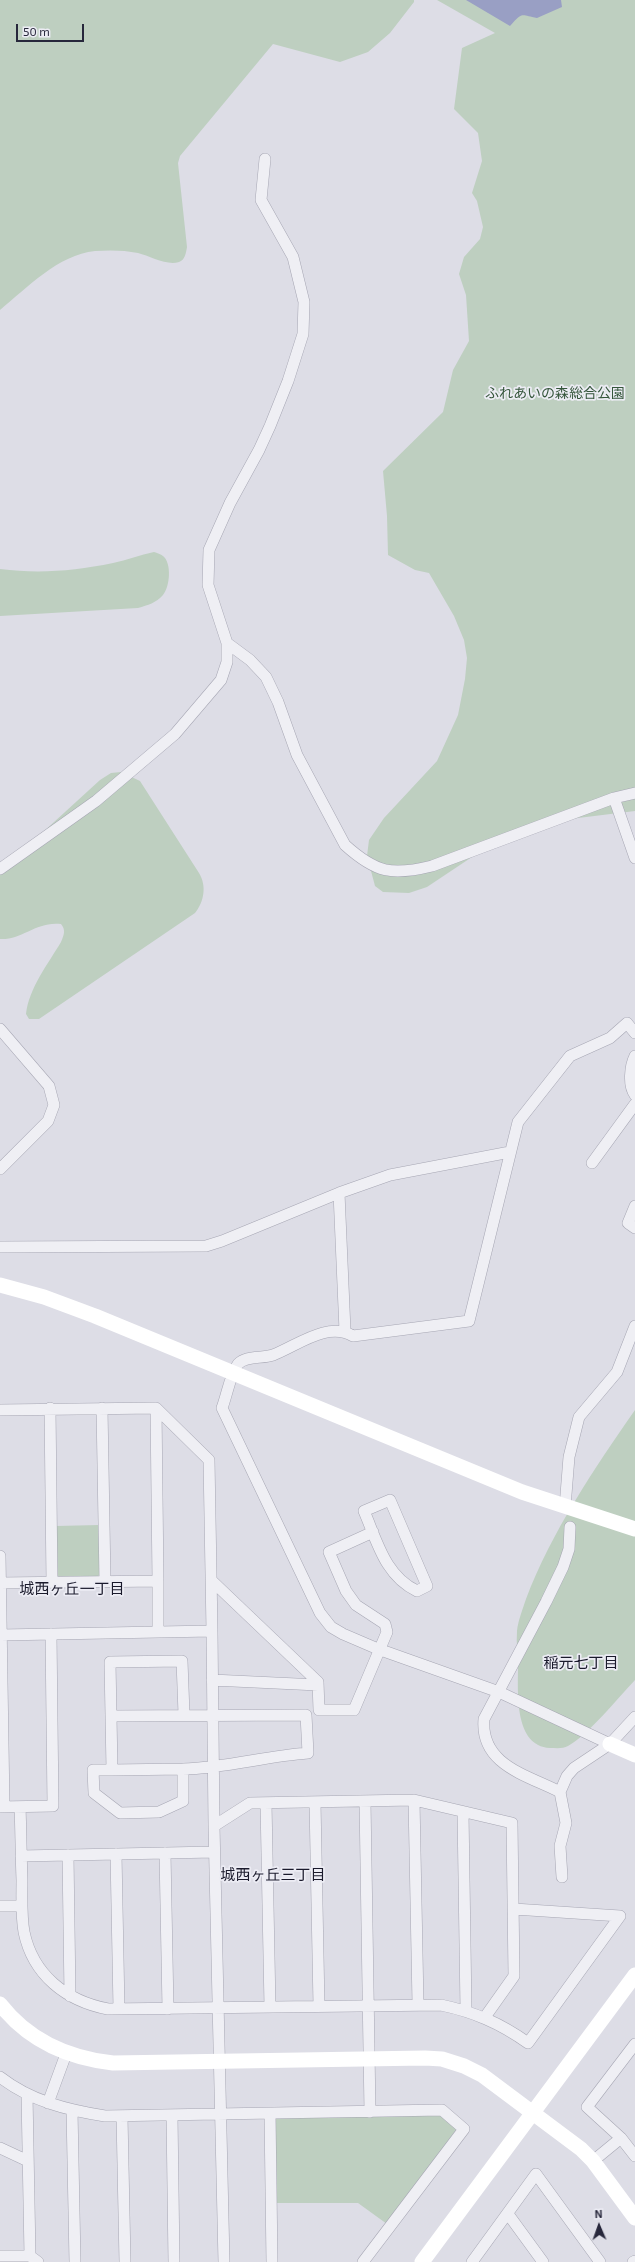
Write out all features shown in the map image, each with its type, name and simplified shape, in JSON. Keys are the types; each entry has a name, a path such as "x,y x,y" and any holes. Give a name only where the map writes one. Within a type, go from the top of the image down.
{"street":[{"path":"0,869 96,801 175,734 221,680 227,662 227,643 208,585 209,550 230,503 267,432 288,381 303,334 304,302 293,257 261,200 265,158"},
{"path":"227,643 250,660 266,677 278,702 297,756 345,845 362,859 384,870 403,872 432,866 614,798 635,793"},
{"path":"614,798 635,858"},
{"path":"635,1033 627,1023 610,1038 570,1056 518,1122 469,1321 353,1336 345,1332 326,1332 273,1355 245,1359 238,1365 234,1373 222,1408 320,1613 331,1627 378,1649 499,1692 610,1744 635,1754"},
{"path":"0,1029 49,1086 54,1105 48,1121 0,1169"},
{"path":"635,1056 631,1070 632,1090 635,1095"},
{"path":"592,1163 635,1104"},
{"path":"0,1247 206,1246 390,1174 510,1152"},
{"path":"339,1193 345,1332"},
{"path":"635,1206 628,1222 635,1228"},
{"path":"0,1285 44,1297 88,1313 522,1492 635,1529"},
{"path":"565,1507 569,1457 579,1417 618,1372 635,1326"},
{"path":"50,1408 52,1582"},
{"path":"0,1410 50,1408 156,1408 209,1460 214,1852 224,2262"},
{"path":"102,1408 105,1581"},
{"path":"156,1408 158,1632"},
{"path":"390,1500 427,1586 417,1591 404,1585 393,1574 373,1532 364,1511 390,1500"},
{"path":"560,1792 495,1758 486,1745 482,1732 484,1719 563,1567 569,1549 570,1527"},
{"path":"211,1580 318,1684 319,1710 354,1710 378,1649 387,1632 385,1624 356,1605 346,1591 329,1552 373,1532"},
{"path":"0,1556 2,1807 53,1806 51,1634"},
{"path":"0,1583 158,1581"},
{"path":"1,1635 212,1631"},
{"path":"112,1770 110,1662 182,1661 184,1714"},
{"path":"212,1680 318,1684"},
{"path":"111,1716 184,1714 306,1715 308,1753 281,1755 213,1768 93,1770 94,1793 120,1813 159,1812 183,1801 183,1769"},
{"path":"562,1877 560,1846 566,1823 560,1792 567,1776 574,1768 610,1744 635,1717"},
{"path":"214,1826 250,1803 414,1800 512,1823 514,1976 485,2017"},
{"path":"414,1800 418,2004"},
{"path":"365,1801 370,2112"},
{"path":"316,1802 319,2006"},
{"path":"266,1803 270,2007"},
{"path":"20,1807 22,1906 24,1930 28,1945 38,1968 58,1988 70,1996 94,2006 119,2009 418,2004 441,2005 466,2010 506,2026 528,2043 620,1916 514,1909"},
{"path":"463,1812 466,2010"},
{"path":"21,1856 214,1852"},
{"path":"166,1853 168,2008"},
{"path":"116,1854 119,2009"},
{"path":"68,1855 70,1996"},
{"path":"0,1906 22,1906"},
{"path":"422,2262 635,1975"},
{"path":"0,2004 18,2023 34,2036 66,2054 91,2061 113,2063 425,2058 442,2059 464,2066 482,2075 581,2149 593,2161 635,2218"},
{"path":"635,2044 587,2107 621,2138 635,2156"},
{"path":"48,2103 66,2054"},
{"path":"0,2077 27,2094 48,2103 72,2110 105,2116 442,2110 464,2128 363,2262"},
{"path":"0,2256 34,2259 28,2161 27,2094"},
{"path":"72,2110 75,2262"},
{"path":"270,2114 272,2262"},
{"path":"172,2115 174,2262"},
{"path":"122,2116 126,2262"},
{"path":"593,2161 621,2138"},
{"path":"0,2148 28,2161"},
{"path":"479,2259 536,2174 600,2262"},
{"path":"508,2214 543,2262"}],"green space":[{"path":"0,0 414,0 414,2 390,33 368,52 340,62 273,44 180,156 178,163 187,247 183,260 169,263 138,253 111,250 81,254 56,265 44,273 0,310"},
{"name":"ふれあいの森総合公園","path":"437,0 635,0 635,811 570,819 502,837 427,887 409,893 383,892 375,886 367,856 369,840 384,818 437,761 458,715 465,679 467,658 464,640 454,616 429,573 415,570 388,555 387,516 383,471 443,412 453,370 469,341 466,295 459,274 464,257 480,239 483,227 477,201 472,193 482,161 478,133 454,109 462,48 495,33"},
{"path":"154,552 166,559 169,575 167,587 163,595 152,603 138,608 0,616 0,569 14,571 70,570 113,563"},
{"path":"121,772 140,781 199,873 204,888 201,904 195,913 39,1019 29,1019 26,1014 31,995 40,976 61,942 64,935 64,930 61,924 44,925 16,937 0,939 0,868 30,844 100,780 111,773"},
{"path":"635,1410 635,1680 612,1706 576,1741 562,1748 550,1748 538,1745 530,1738 524,1728 520,1716 517,1640 519,1619 536,1574 561,1525 589,1478"},
{"path":"99,1525 101,1574 98,1576 59,1577 57,1575 56,1526"},
{"path":"439,2114 456,2127 456,2130 387,2224 358,2203 276,2203 274,2120 277,2117"}],"water":[{"path":"466,0 561,0 562,7 537,18 522,15 510,26"}],"district":[{"name":"城西ヶ丘一丁目","path":"72,1589"},
{"name":"稲元七丁目","path":"581,1663"},
{"name":"城西ヶ丘三丁目","path":"273,1875"}]}
